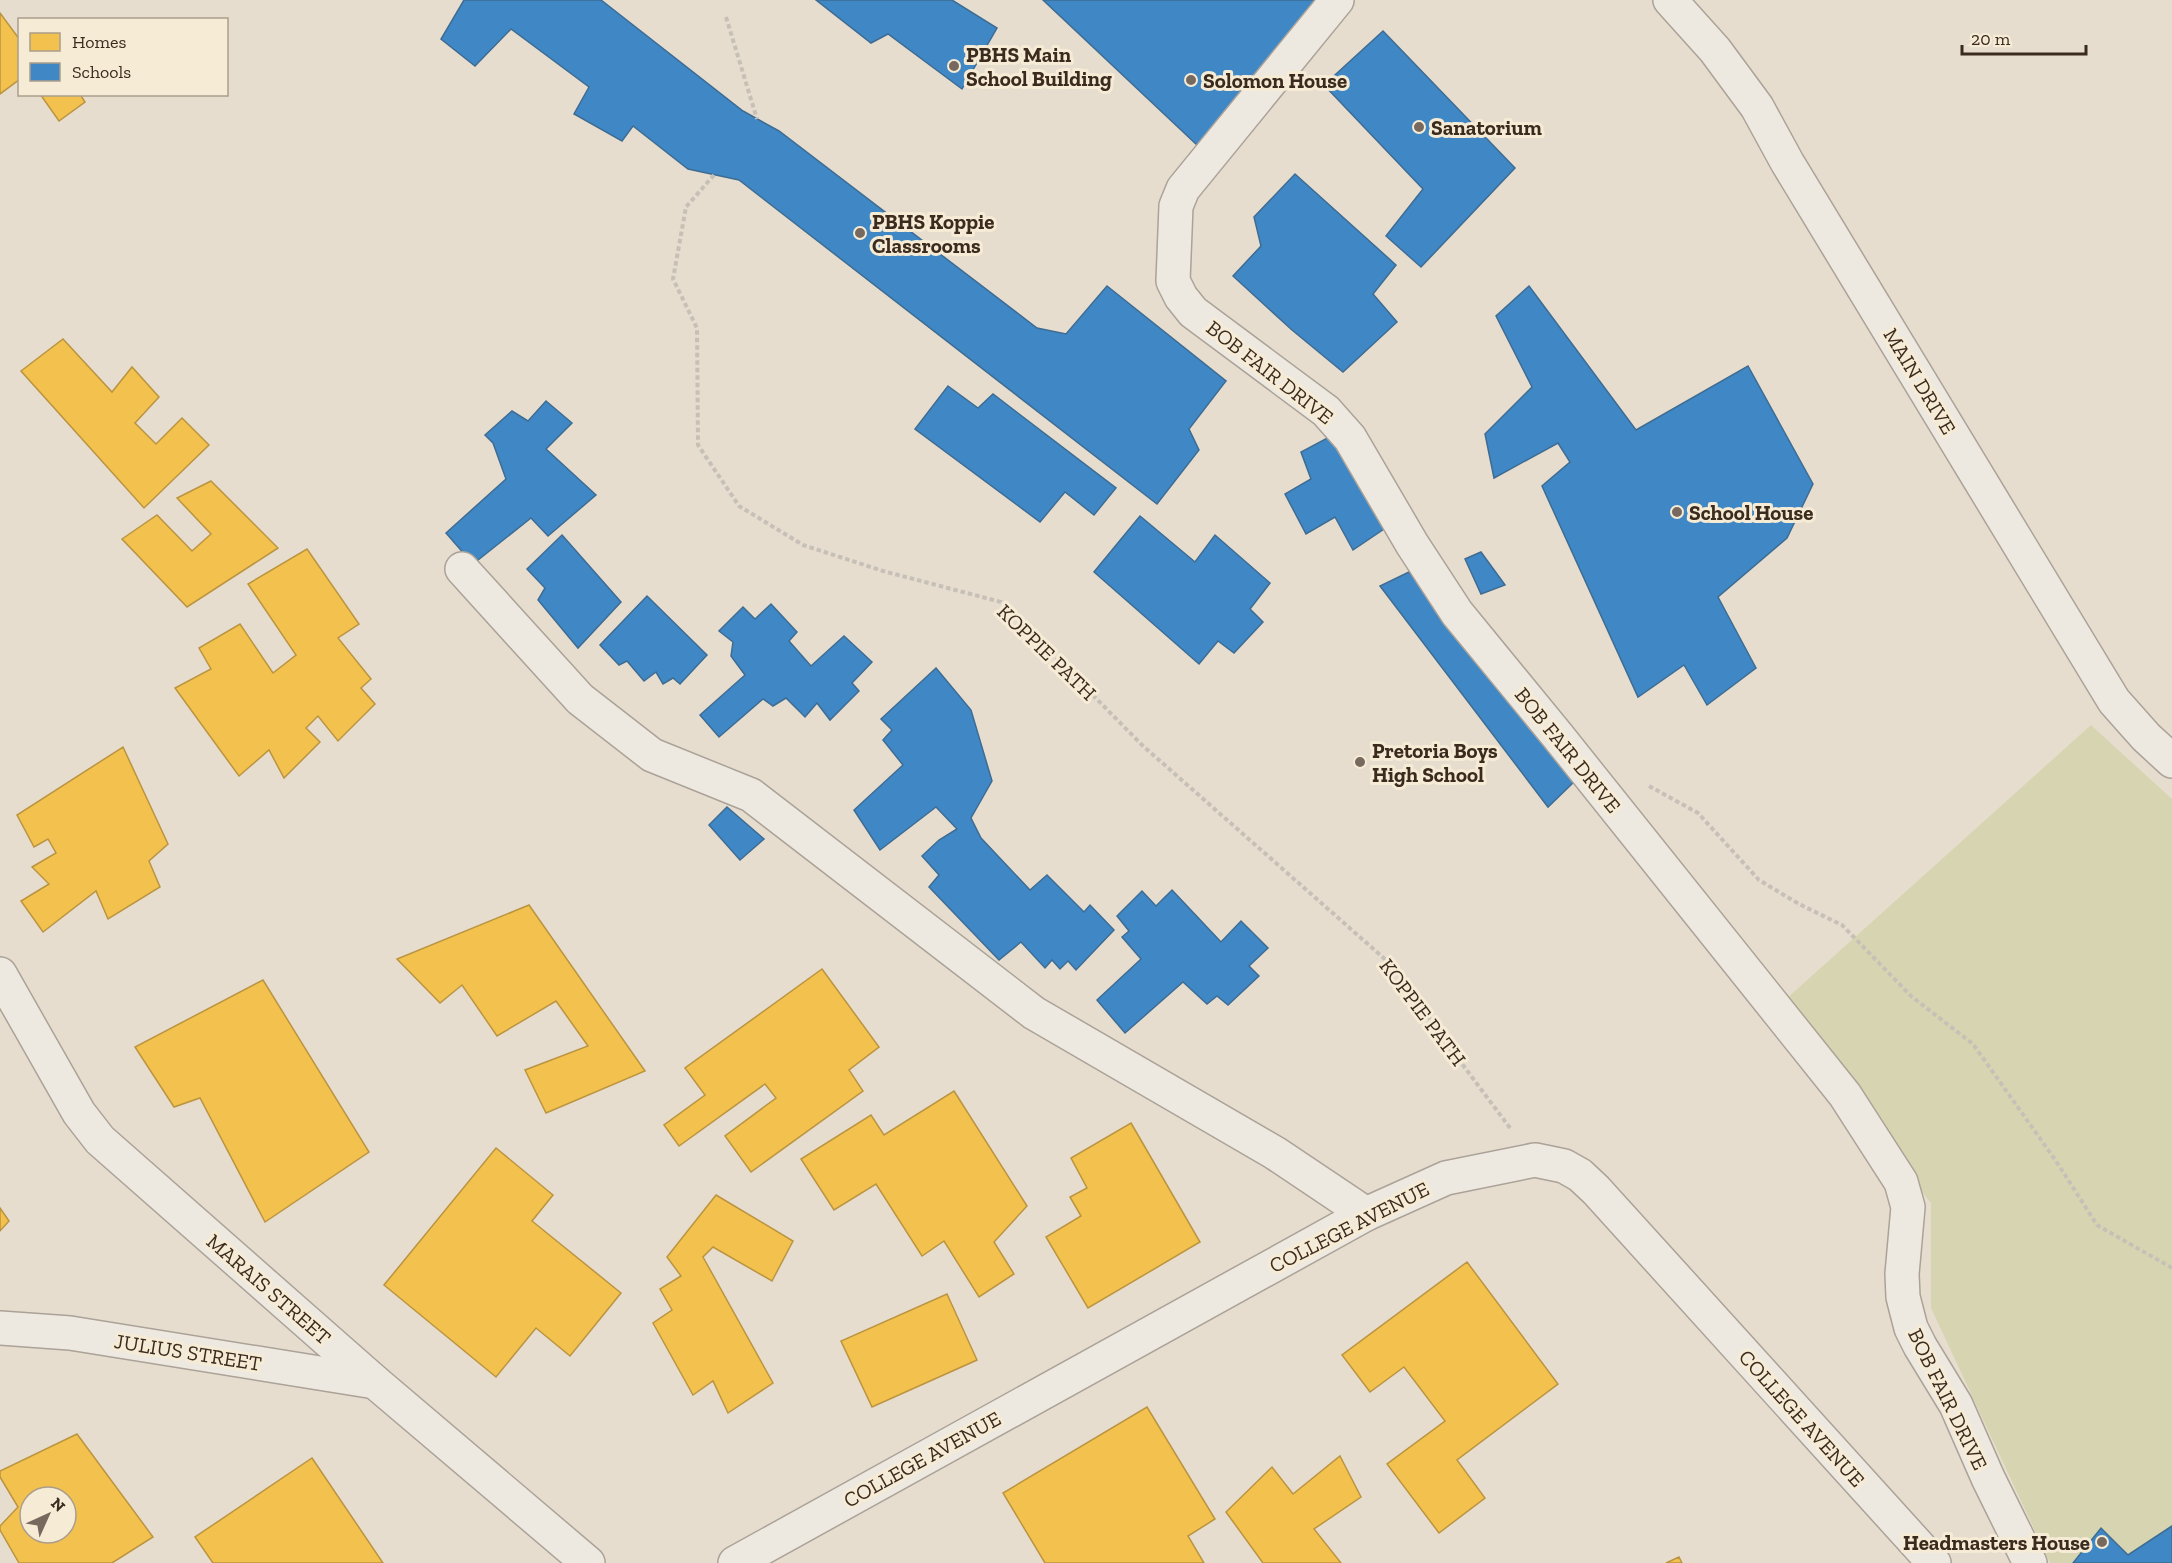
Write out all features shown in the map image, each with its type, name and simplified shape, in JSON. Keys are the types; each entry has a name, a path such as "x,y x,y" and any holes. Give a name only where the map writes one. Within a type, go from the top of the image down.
{"street":[{"name":"BOB FAIR DRIVE","path":"1337,0 1183,189 1176,206 1173,281 1181,297 1193,312 1326,411 1350,438 1412,544 1457,613 1845,1095 1901,1182 1908,1207 1902,1274 1903,1297 1911,1328 1956,1405 1988,1478 2030,1563"},
{"name":"MAIN DRIVE","path":"1670,0 1716,50 1757,107 1787,162 2114,701 2146,737 2172,761"},
{"path":"462,569 580,699 652,755 751,795 1034,1013 1275,1153 1366,1214"},
{"name":"MARAIS STREET","path":"0,974 79,1113 100,1140 375,1382 588,1563"},
{"name":"COLLEGE AVENUE","path":"735,1563 1366,1214 1446,1178 1535,1160 1564,1166 1580,1175 1596,1190 1934,1563"},
{"name":"JULIUS STREET","path":"0,1328 70,1333 375,1382"}],"path":[{"path":"726,17 757,120"},
{"name":"KOPPIE PATH","path":"714,175 686,207 673,279 697,328 698,445 739,506 803,544 883,571 1001,602 1142,745 1395,968 1451,1050 1535,1160"},
{"path":"1640,781 1698,813 1759,880 1799,904 1842,925 1911,996 1973,1044 2056,1161 2097,1225 2172,1268"}],"shaded area":[{"path":"2091,725 2172,799 2172,1563 2050,1563 1931,1308 1931,1203 1775,1009"}],"building: Homes":[{"path":"0,13 18,37 18,80 0,94"},
{"path":"41,96 81,96 85,102 59,121"},
{"path":"63,339 112,392 132,367 159,397 135,423 156,444 182,418 209,445 144,508 21,371"},
{"path":"211,481 278,548 187,607 122,539 157,515 192,551 211,534 177,498"},
{"path":"307,549 359,624 338,638 371,679 361,688 375,704 338,741 318,716 306,728 320,742 284,778 269,750 239,776 175,688 211,669 199,648 240,624 273,673 296,655 248,584"},
{"path":"123,747 168,844 149,861 160,887 108,919 96,891 43,932 21,901 49,884 32,867 56,853 48,839 34,847 17,815"},
{"path":"529,905 645,1071 546,1113 525,1070 588,1046 556,1001 497,1036 462,985 440,1003 397,959"},
{"path":"822,969 879,1047 849,1070 863,1091 751,1172 725,1136 776,1098 765,1084 679,1146 664,1125 705,1095 685,1068"},
{"path":"263,980 369,1152 265,1222 200,1098 174,1107 135,1047"},
{"path":"954,1091 1027,1206 994,1242 1014,1274 979,1297 944,1241 922,1256 876,1184 834,1210 801,1159 871,1115 884,1135"},
{"path":"1131,1123 1200,1242 1088,1308 1046,1237 1081,1216 1070,1197 1087,1188 1071,1158"},
{"path":"496,1148 553,1195 532,1221 621,1293 570,1356 536,1328 496,1377 384,1285"},
{"path":"716,1195 793,1241 772,1281 713,1247 703,1257 773,1383 728,1413 713,1381 693,1395 653,1323 672,1310 660,1289 681,1276 667,1257"},
{"path":"0,1208 9,1221 0,1231"},
{"path":"1467,1262 1558,1384 1457,1460 1485,1498 1439,1533 1387,1464 1445,1421 1404,1367 1370,1392 1342,1355"},
{"path":"947,1294 977,1360 872,1407 841,1341"},
{"path":"1147,1407 1215,1519 1188,1536 1204,1563 1045,1563 1003,1493"},
{"path":"77,1434 153,1537 112,1563 19,1563 0,1530 0,1526 18,1507 0,1477 0,1471"},
{"path":"1340,1456 1361,1497 1314,1529 1341,1563 1263,1563 1226,1512 1272,1467 1293,1494"},
{"path":"312,1458 383,1563 213,1563 195,1537"},
{"path":"1679,1557 1682,1563 1666,1563"}],"building: Schools":[{"name":"PBHS Koppie Classrooms","path":"464,0 601,0 743,111 779,131 1037,328 1066,334 1107,286 1226,381 1189,429 1199,450 1157,504 739,180 688,169 633,126 622,141 574,114 589,87 511,29 475,66 441,39"},
{"name":"PBHS Main School Building","path":"816,0 952,0 997,28 962,89 888,34 871,43"},
{"name":"Solomon House","path":"1043,0 1325,0 1198,146"},
{"name":"Sanatorium","path":"1383,31 1515,168 1421,267 1386,236 1423,189 1324,85"},
{"path":"1295,174 1396,265 1373,294 1397,322 1343,372 1292,330 1233,276 1261,246 1254,217"},
{"name":"School House","path":"1529,286 1636,430 1748,366 1813,484 1787,538 1718,597 1756,668 1707,705 1684,665 1638,697 1542,486 1570,462 1558,443 1494,478 1485,434 1532,387 1496,316"},
{"path":"948,386 978,408 993,394 1116,488 1094,515 1065,492 1040,522 915,429"},
{"path":"546,401 572,423 546,449 596,495 548,536 531,518 473,564 446,533 506,479 493,443 485,435 512,411 528,421"},
{"path":"1333,435 1384,529 1353,550 1335,517 1306,534 1285,494 1311,479 1301,452"},
{"path":"1140,516 1195,562 1215,535 1270,583 1250,609 1263,622 1234,653 1218,641 1199,664 1094,572"},
{"path":"562,535 621,602 578,648 538,600 545,588 527,569"},
{"path":"1481,552 1505,585 1481,594 1465,559"},
{"path":"1409,572 1577,779 1548,807 1380,586"},
{"path":"647,596 707,655 680,684 673,678 663,684 656,672 644,681 627,661 619,665 600,645"},
{"path":"771,604 797,632 789,641 811,666 844,636 872,662 852,683 859,691 830,720 817,703 805,717 786,698 773,706 763,699 719,737 700,715 745,675 731,656 733,642 719,631 743,607 755,619"},
{"path":"936,668 971,710 992,781 971,818 981,838 1030,890 1047,875 1084,912 1090,905 1114,930 1076,970 1068,961 1060,969 1052,960 1045,968 1021,942 999,960 929,887 939,875 922,856 939,840 957,829 936,807 880,850 854,810 903,765 883,740 892,730 881,719"},
{"path":"727,807 764,839 740,860 709,825"},
{"path":"1172,890 1221,942 1241,921 1268,948 1249,966 1259,976 1228,1005 1217,996 1207,1004 1183,982 1125,1033 1097,1000 1141,959 1122,937 1129,931 1117,916 1142,891 1156,906"},
{"name":"Headmasters House","path":"2172,1526 2172,1563 2073,1563 2101,1528 2128,1555"}],"place":[{"name":"PBHS Main School Building","path":"954,66"},
{"name":"Solomon House","path":"1191,80"},
{"name":"Sanatorium","path":"1419,127"},
{"name":"PBHS Koppie Classrooms","path":"860,233"},
{"name":"School House","path":"1677,512"},
{"name":"Pretoria Boys High School","path":"1360,762"},
{"name":"Headmasters House","path":"2102,1542"}]}
